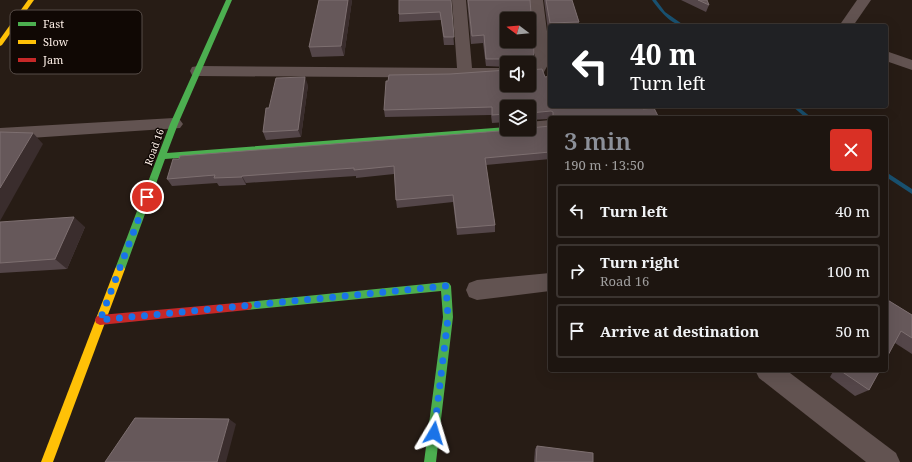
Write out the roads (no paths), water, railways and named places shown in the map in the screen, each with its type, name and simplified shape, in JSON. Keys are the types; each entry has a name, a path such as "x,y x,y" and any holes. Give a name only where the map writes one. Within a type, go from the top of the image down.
{"street":[{"path":"23,10 31,0"},
{"name":"Road 16","path":"47,462 174,124 229,0"},
{"path":"459,0 465,72"},
{"path":"536,0 543,60 539,69 536,70"},
{"path":"847,24 864,0"},
{"path":"2,38 10,28"},
{"path":"888,57 912,65"},
{"path":"198,71 500,72"},
{"path":"0,134 174,124"},
{"path":"536,127 548,126"},
{"path":"163,156 500,130"},
{"path":"478,290 548,282"},
{"path":"100,320 446,286 448,318 430,462"},
{"path":"770,372 887,462"}],"waterway":[{"path":"654,0 664,13 680,24"},
{"path":"796,108 806,116"},
{"path":"888,175 912,192"}]}
